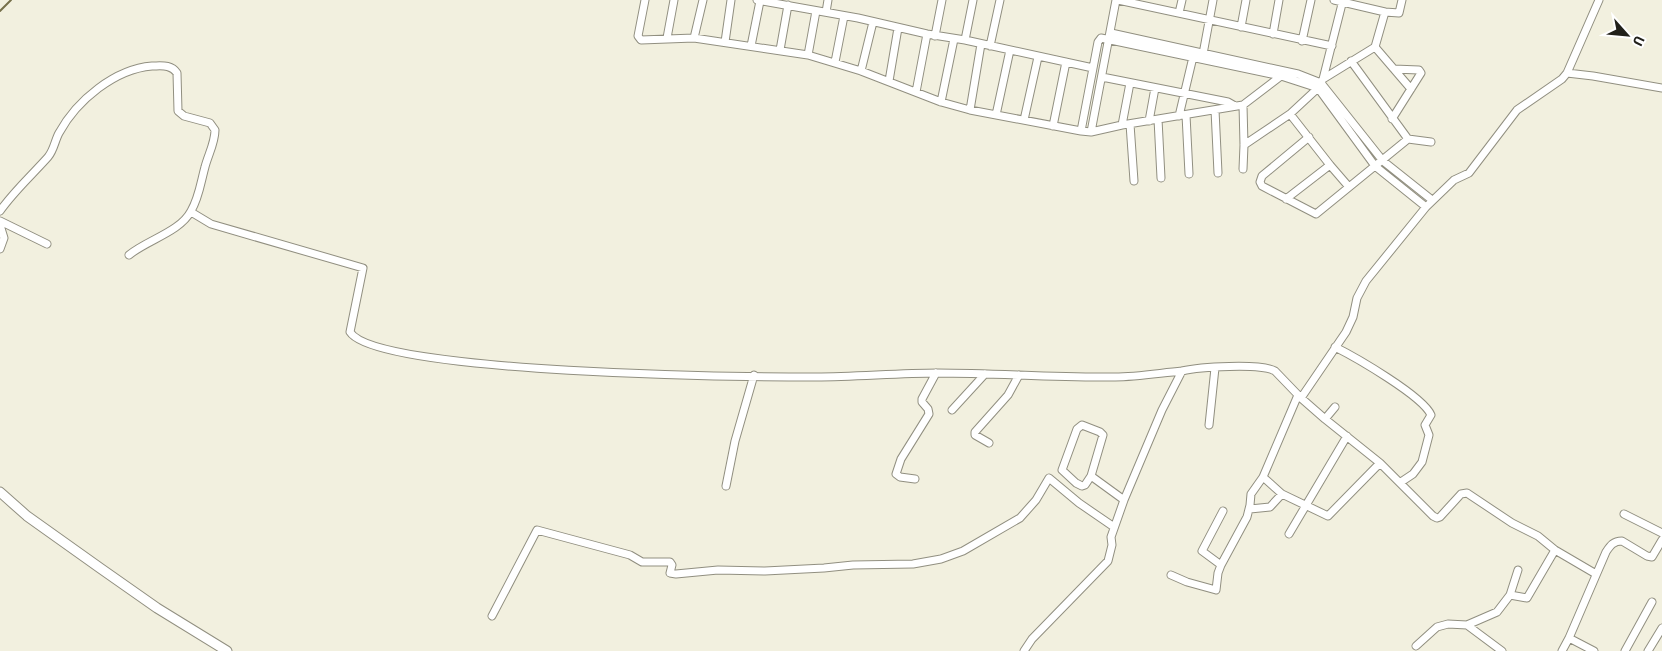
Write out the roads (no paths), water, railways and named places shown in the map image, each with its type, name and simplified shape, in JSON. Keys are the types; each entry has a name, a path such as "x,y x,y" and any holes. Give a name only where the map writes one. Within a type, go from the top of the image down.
{"main road":[{"path":"0,492 27,516 100,568 157,608 226,651"}],"street":[{"path":"645,0 638,36 641,40 694,38 808,55 861,71 941,102 970,110 1081,131 1091,132 1239,105 1281,76"},
{"path":"667,38 674,0"},
{"path":"694,38 703,0"},
{"path":"725,42 731,0"},
{"path":"751,46 759,0 826,12 935,36 965,40 1093,68"},
{"path":"826,12 828,0"},
{"path":"935,36 942,0"},
{"path":"965,40 973,0"},
{"path":"990,46 1000,0"},
{"path":"1091,132 1117,0 1149,3 1209,21 1332,46"},
{"path":"1179,13 1182,0"},
{"path":"1202,54 1213,0"},
{"path":"1241,27 1246,0"},
{"path":"1272,34 1279,0"},
{"path":"1302,40 1311,0"},
{"path":"1334,0 1370,9 1399,13 1402,0"},
{"path":"1370,9 1372,0"},
{"path":"1171,576 1216,590 1221,565 1250,509 1251,494 1263,477 1299,396 1346,332 1353,317 1356,298 1366,281 1432,200 1454,180 1469,172 1517,110 1568,73 1598,0"},
{"path":"1321,83 1343,1"},
{"path":"780,50 788,5"},
{"path":"808,55 816,11"},
{"path":"1244,145 1290,114 1321,83 1351,61 1375,47 1385,12"},
{"path":"835,62 844,16"},
{"path":"861,71 873,22"},
{"path":"888,81 898,28"},
{"path":"916,92 927,34"},
{"path":"1110,36 1193,57 1321,83 1374,166 1426,207"},
{"path":"1081,131 1093,68 1101,38 1110,36 1202,54 1298,74 1321,83 1383,161 1432,200"},
{"path":"941,102 954,39"},
{"path":"970,110 981,44"},
{"path":"1375,47 1411,89"},
{"path":"996,115 1010,50"},
{"path":"1024,120 1038,56"},
{"path":"1189,174 1183,115 1183,93 1193,57"},
{"path":"1351,61 1408,139 1431,142"},
{"path":"1052,126 1066,62"},
{"path":"0,211 9,198 49,155 59,133 72,114 94,92 119,76 141,67 163,66 174,69 177,72 178,111 184,116 210,123 214,130 212,145 191,212 176,226 137,248 129,255"},
{"path":"1392,119 1421,73 1420,71 1394,69"},
{"path":"1568,73 1662,88"},
{"path":"1102,77 1239,105"},
{"path":"1122,125 1130,83"},
{"path":"1149,120 1156,88"},
{"path":"1239,105 1244,145 1242,169"},
{"path":"1215,110 1218,172"},
{"path":"1290,114 1349,187"},
{"path":"1158,119 1162,178"},
{"path":"1130,124 1134,181"},
{"path":"1309,137 1262,176 1260,182 1262,186 1316,214 1408,139"},
{"path":"1286,199 1330,165"},
{"path":"191,212 211,224 228,230 363,268 350,332 359,340 376,346 394,351 449,360 544,369 650,375 814,377 936,373 1116,378 1214,368 1270,368 1324,419 1401,482 1435,518 1440,517 1461,494 1467,494 1512,523 1538,536 1555,550 1596,574"},
{"path":"0,221 47,244"},
{"path":"0,225 4,238 0,249"},
{"path":"1335,347 1413,395 1431,414 1425,425 1429,436 1422,462 1413,474 1401,482"},
{"path":"1209,425 1214,368"},
{"path":"1024,651 1032,639 1108,561 1112,546 1111,538 1124,500 1162,410 1182,371"},
{"path":"915,479 900,477 896,474 901,459 928,414 928,409 922,402 922,399 936,373"},
{"path":"952,410 985,374"},
{"path":"726,486 734,441 754,375"},
{"path":"989,443 975,435 975,432 1008,395 1020,375"},
{"path":"1324,419 1335,407"},
{"path":"1082,425 1103,435 1091,476 1085,485 1082,486 1062,470 1077,429 1082,425"},
{"path":"1289,534 1347,436"},
{"path":"1263,477 1282,494 1328,516 1380,463"},
{"path":"1091,476 1124,500"},
{"path":"492,616 537,530 630,555 642,562 670,562 672,565 670,573 676,574 718,570 913,564 941,559 963,552 1020,518 1036,500 1049,478 1079,503 1114,527"},
{"path":"1250,509 1270,507 1282,494"},
{"path":"1221,565 1202,551 1223,511"},
{"path":"1624,514 1662,533"},
{"path":"1562,651 1606,552 1612,543 1622,541 1652,557 1662,540"},
{"path":"1510,595 1527,598 1555,550"},
{"path":"1416,646 1437,627 1448,624 1466,625 1497,612 1510,595 1518,570"},
{"path":"1625,651 1652,602"},
{"path":"1466,625 1502,651"},
{"path":"1648,651 1662,628"},
{"path":"1569,638 1586,649 1594,651"}],"waterway":[{"path":"0,11 11,0"}]}
